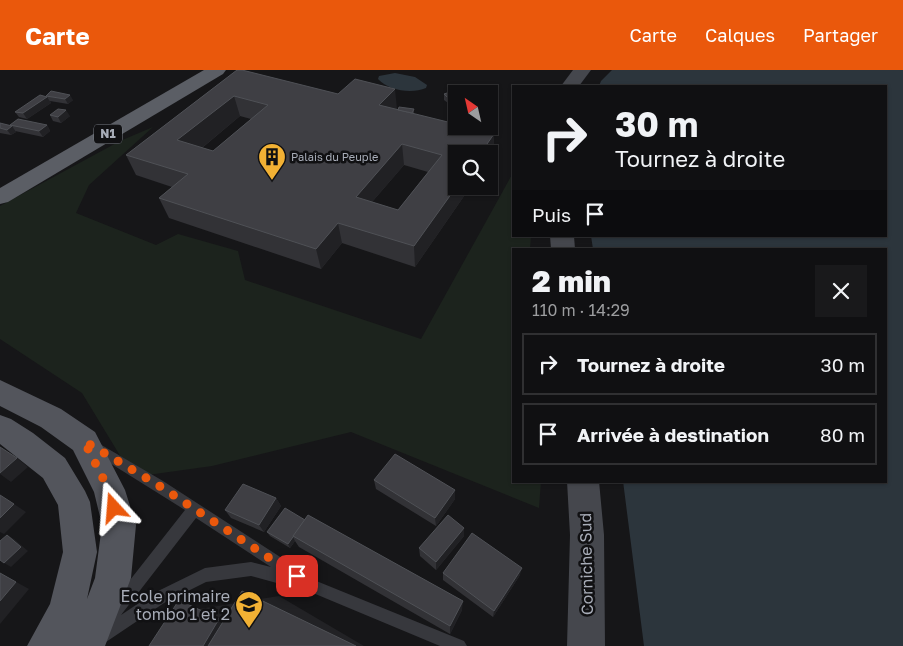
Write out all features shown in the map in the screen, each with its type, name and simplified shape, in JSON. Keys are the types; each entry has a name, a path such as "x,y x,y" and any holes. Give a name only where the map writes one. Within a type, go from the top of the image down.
{"highway":[{"name":"N1","path":"8,171 188,70"},
{"name":"N1","path":"0,197 217,70"}],"main road":[{"path":"571,85 582,70"},
{"path":"0,392 51,418 84,441 109,490 119,526 113,578 87,646"},
{"path":"0,428 22,442 54,468 74,502 80,552 66,611 46,646"},
{"name":"Corniche Sud","path":"583,483 587,535 586,646"}],"lane":[{"path":"84,441 313,586"},
{"path":"87,646 194,510"},
{"path":"87,646 159,598 205,575 251,569 313,586 459,646"}],"shaded area":[{"path":"612,70 903,70 903,646 644,646 623,483 887,483 887,248 593,248 591,237 887,237 887,85 599,85"},
{"path":"395,73 415,77 427,85 426,88 414,91 394,89 378,79 379,76"},
{"path":"153,127 89,185 76,213 156,245 178,234 238,251 245,280 421,339 512,175 512,237 531,237 530,248 512,248 512,483 541,483 539,508 351,432 212,466 133,477 82,393 0,339 0,206 120,141"},
{"name":"Ecole primaire tombo 1 et 2","path":"279,596 364,646 151,646 175,613"}],"building":[{"name":"Palais du Peuple","path":"237,70 338,94 355,79 395,89 379,105 448,122 448,135 493,135 486,145 448,145 448,195 451,195 414,246 338,223 316,249 159,198 188,174 126,155","holes":["234,96 268,105 213,151 177,140","402,144 442,155 398,210 356,197"]},
{"path":"51,91 70,95 65,99 46,96"},
{"path":"40,95 47,97 23,113 15,112"},
{"path":"399,107 414,109 412,113 398,110"},
{"path":"58,109 66,110 58,117 50,115"},
{"path":"18,119 47,125 39,131 10,125"},
{"path":"0,123 12,126 7,130 0,128"},
{"path":"0,447 17,458 0,473"},
{"path":"395,454 455,490 435,518 374,480"},
{"path":"243,484 276,498 259,525 225,510"},
{"path":"0,495 14,504 0,518"},
{"path":"285,508 305,520 288,544 267,532"},
{"path":"308,515 463,601 450,626 293,536"},
{"path":"448,515 464,528 436,562 419,548"},
{"path":"472,533 522,568 494,611 443,573"},
{"path":"7,535 21,547 4,563 0,560 0,541"},
{"path":"0,573 16,582 0,601"},
{"path":"242,591 356,646 208,646"},
{"path":"179,600 219,619 203,646 149,646"}],"place":[{"name":"Palais du Peuple","path":"272,181"},
{"name":"Ecole primaire tombo 1 et 2","path":"249,629"}],"route":[{"path":"114,508 109,490 84,441 158,485 233,536 297,576"}]}
